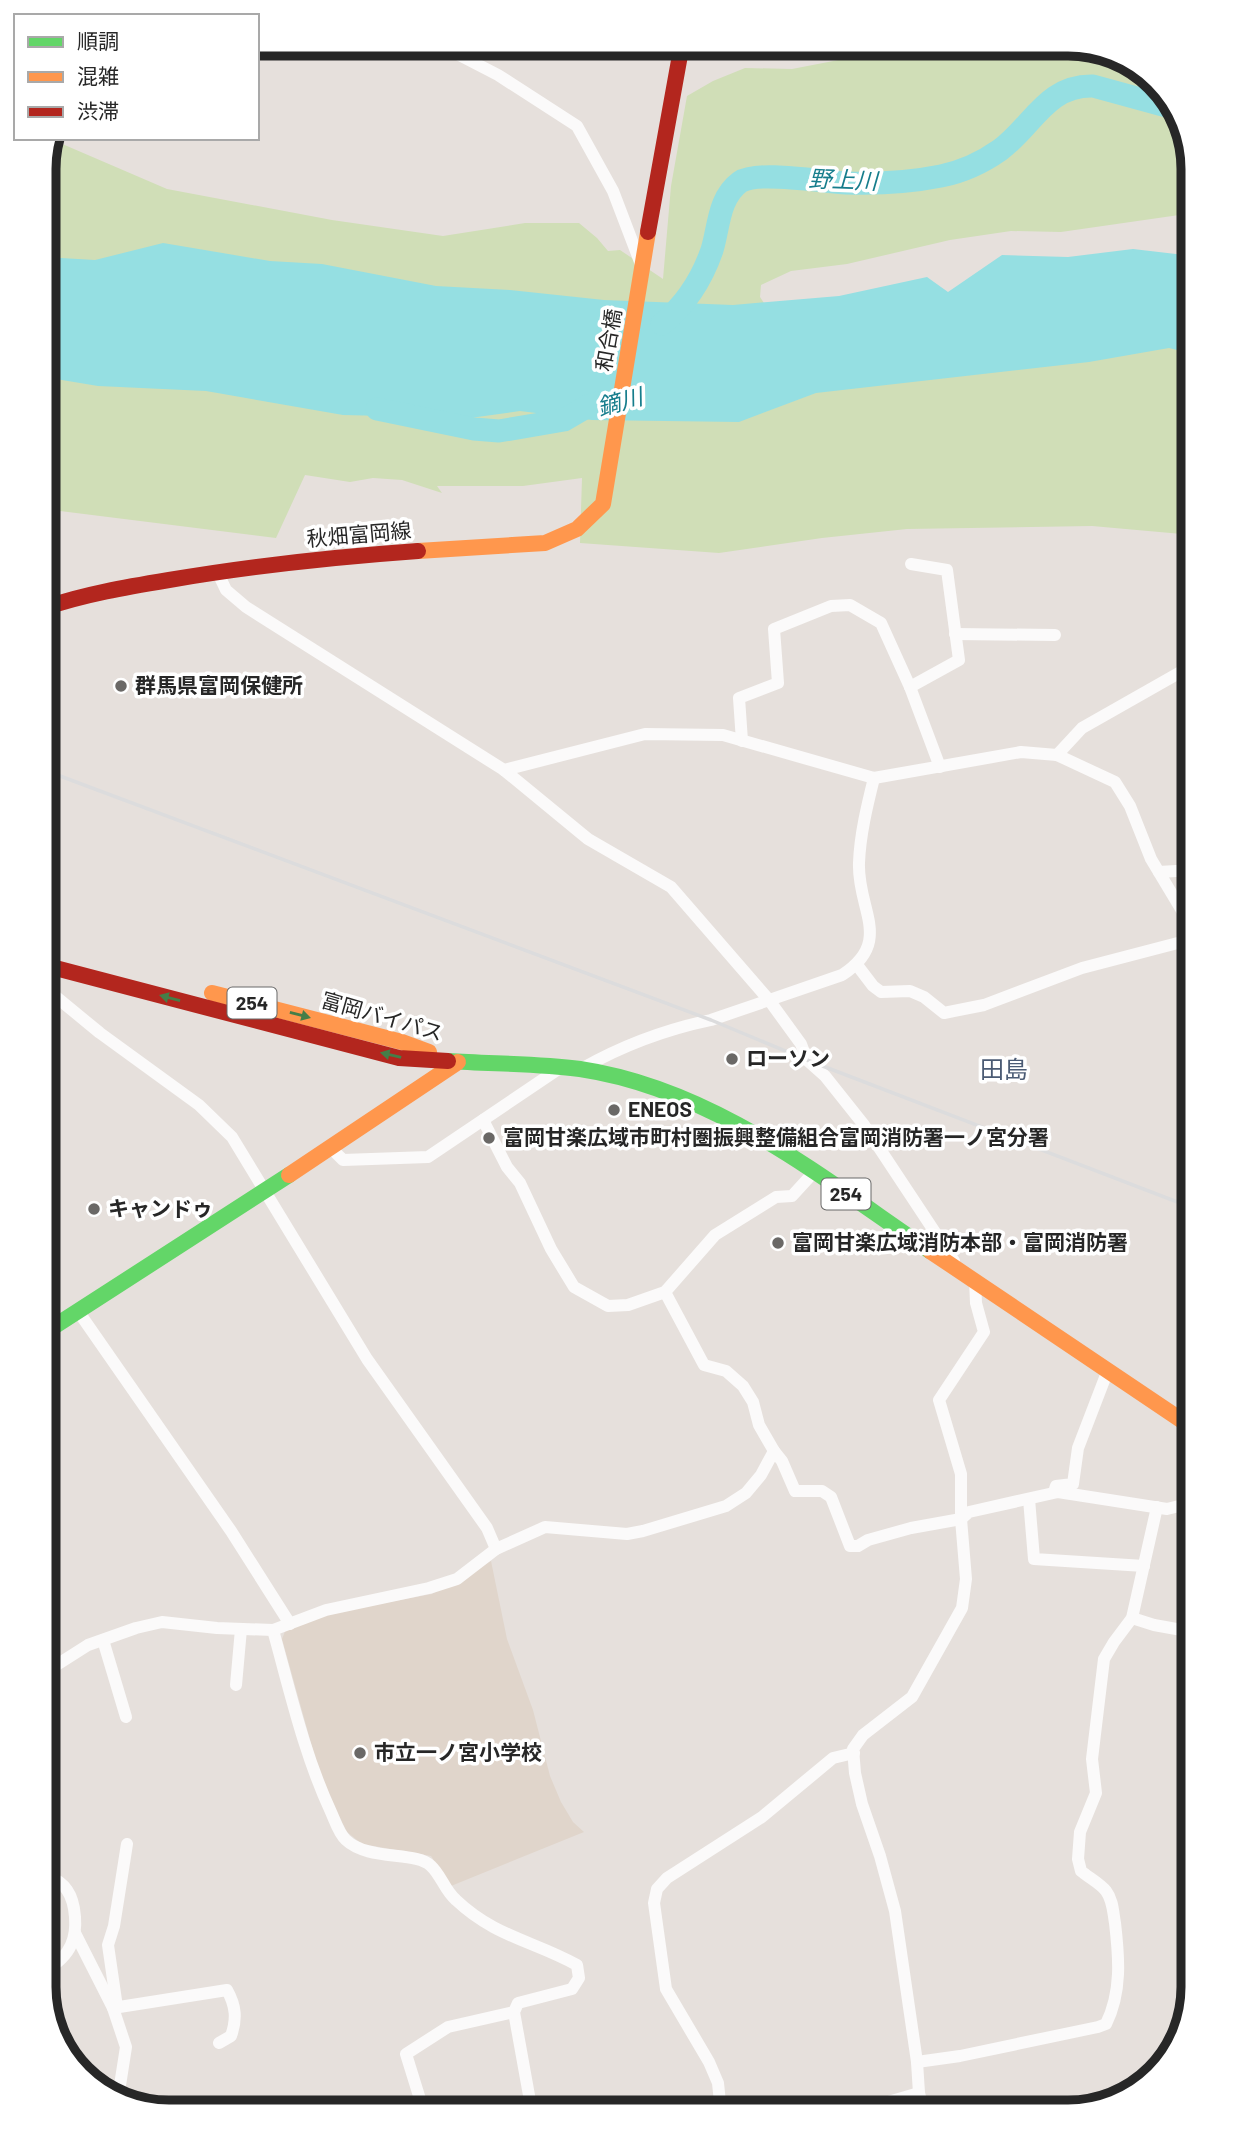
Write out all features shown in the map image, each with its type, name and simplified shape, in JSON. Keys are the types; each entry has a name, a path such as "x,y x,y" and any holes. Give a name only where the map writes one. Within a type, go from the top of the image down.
{"main road":[{"path":"642,267 680,56"},
{"name":"和合橋","path":"614,440 642,267"},
{"name":"秋畑富岡線","path":"56,604 217,571 386,553 545,542 567,537 586,524 603,504 614,440"},
{"name":"富岡バイパス","path":"56,952 402,1042 458,1062"},
{"name":"富岡バイパス","path":"56,968 399,1058 458,1062"},
{"path":"56,1325 265,1191 458,1062"},
{"name":"254","path":"458,1062 580,1069 638,1082 701,1105 757,1135 814,1172 1181,1420"}],"street":[{"path":"461,56 498,75 578,126 613,191 642,267"},
{"path":"910,687 959,660 947,570 911,564"},
{"path":"217,571 226,590 246,607 505,770 589,839 671,887 769,1000 801,1044 807,1060 825,1076 864,1125 959,1269"},
{"path":"741,741 739,698 778,683 774,629 831,606 850,605 880,623 910,687 940,767"},
{"path":"955,634 1055,635"},
{"path":"1057,755 1082,728 1181,672"},
{"path":"505,770 645,734 723,736 874,778 1021,752 1057,755 1115,782 1130,806 1158,872 1181,909"},
{"path":"580,1069 605,1056 677,1029 842,975 857,965 864,957 871,937 858,866 874,778"},
{"path":"1158,872 1181,871"},
{"path":"857,965 881,992 891,994 910,991 924,997 944,1013 984,1005 1082,968 1181,942"},
{"path":"56,997 100,1033 199,1105 232,1138 367,1359 487,1528 496,1549"},
{"path":"330,1147 343,1160 428,1157 559,1068"},
{"path":"483,1120 507,1167 520,1183 551,1249 574,1287 608,1306 628,1305 665,1293 715,1235 776,1197 792,1196 814,1172"},
{"path":"921,2100 895,1911 862,1804 853,1749 863,1735 912,1697 962,1608 966,1578 961,1519 961,1474 939,1400 984,1332 976,1303 975,1279"},
{"path":"665,1293 704,1365 726,1371 743,1386 753,1402 759,1425 782,1461 795,1491 822,1491 831,1497 849,1546 858,1546 868,1540 911,1528 961,1519 969,1512 1054,1493 1167,1509 1181,1506"},
{"path":"78,1311 231,1531 290,1624"},
{"path":"1054,1493 1056,1486 1073,1485 1078,1448 1108,1370"},
{"path":"56,1664 88,1645 162,1622 273,1630 326,1610 429,1588 457,1579 496,1549 545,1527 627,1534 726,1506 746,1493 761,1475 774,1451"},
{"path":"1029,1499 1034,1559 1144,1566"},
{"path":"917,2062 960,2056 1106,2024 1116,1995 1119,1970 1112,1904 1106,1890 1081,1871 1078,1859 1080,1832 1096,1793 1092,1759 1104,1659 1132,1618 1157,1507"},
{"path":"1132,1618 1181,1630"},
{"path":"236,1685 241,1629"},
{"path":"273,1630 317,1782 344,1839 361,1850 430,1865 453,1899 476,1917 501,1933 577,1965 579,1978 572,1989 518,2003 514,2012 530,2100"},
{"path":"103,1640 126,1717"},
{"path":"720,2100 718,2083 709,2062 666,1989 654,1903 657,1889 667,1878 762,1817 833,1758 854,1753"},
{"path":"98,1975 114,1926 127,1844"},
{"path":"56,1880 68,1890 75,1933 115,2008"},
{"path":"56,1963 71,1947 75,1933"},
{"path":"108,1945 115,2008 126,2047 120,2088"},
{"path":"115,2008 227,1990 233,2002 236,2021 231,2036 219,2043"},
{"path":"420,2100 407,2054 448,2027 514,2012"},
{"path":"895,2100 919,2093"}],"shaded area":[{"path":"491,1561 507,1639 533,1710 550,1776 573,1822 584,1832 451,1886 431,1856 362,1844 347,1832 321,1779 282,1639 286,1629 331,1613 432,1594"}],"green space":[{"path":"854,57 1090,58 1131,75 1153,94 1162,106 1177,139 1180,154 1181,215 1061,232 1011,231 950,240 847,264 791,271 761,285 760,297 766,306 1181,318 1181,534 1092,526 907,529 719,553 580,543 582,478 523,486 437,486 442,493 402,480 373,478 350,482 305,475 276,538 56,510 56,161 59,143 167,189 332,220 443,236 525,223 579,223 608,251 620,250 663,279 671,186 687,96 713,81 745,68 792,69"}],"water":[{"path":"163,243 270,261 322,264 436,286 510,290 604,300 733,305 839,296 927,277 948,292 1002,255 1068,257 1133,249 1181,255 1181,351 1169,348 1089,362 816,393 739,422 592,420 520,411 470,418 343,415 206,391 98,386 56,379 56,258 95,260"}],"waterway":[{"name":"野上川","path":"662,324 685,300 698,281 712,250 723,205 727,196 740,182 775,177 882,183 949,174 972,166 1000,150 1052,99 1077,87 1093,86 1161,105"},
{"name":"鏑川","path":"377,409 474,429 499,431 564,420 598,403"}],"railway":[{"path":"56,774 711,1020 807,1060 1181,1203"}],"traffic: fast":[{"path":"448,1061 580,1069 629,1080 676,1096 765,1140 930,1251"},
{"path":"56,1325 289,1175"}],"traffic: slow":[{"path":"418,551 545,543 577,529 603,504 648,232"},
{"path":"212,993 402,1042 429,1052"},
{"path":"289,1175 458,1062"},
{"path":"930,1251 1181,1420"}],"traffic: jam":[{"path":"648,232 680,56"},
{"path":"56,605 106,591 200,575 293,562 418,551"},
{"path":"56,968 399,1058 448,1061"}],"place":[{"name":"群馬県富岡保健所","path":"121,686"},
{"name":"ローソン","path":"732,1059"},
{"name":"ENEOS","path":"614,1110"},
{"name":"富岡甘楽広域市町村圏振興整備組合富岡消防署一ノ宮分署","path":"489,1138"},
{"name":"キャンドゥ","path":"94,1209"},
{"name":"富岡甘楽広域消防本部・富岡消防署","path":"778,1243"},
{"name":"市立一ノ宮小学校","path":"360,1753"}],"district":[{"name":"田島","path":"1004,1070"}]}
